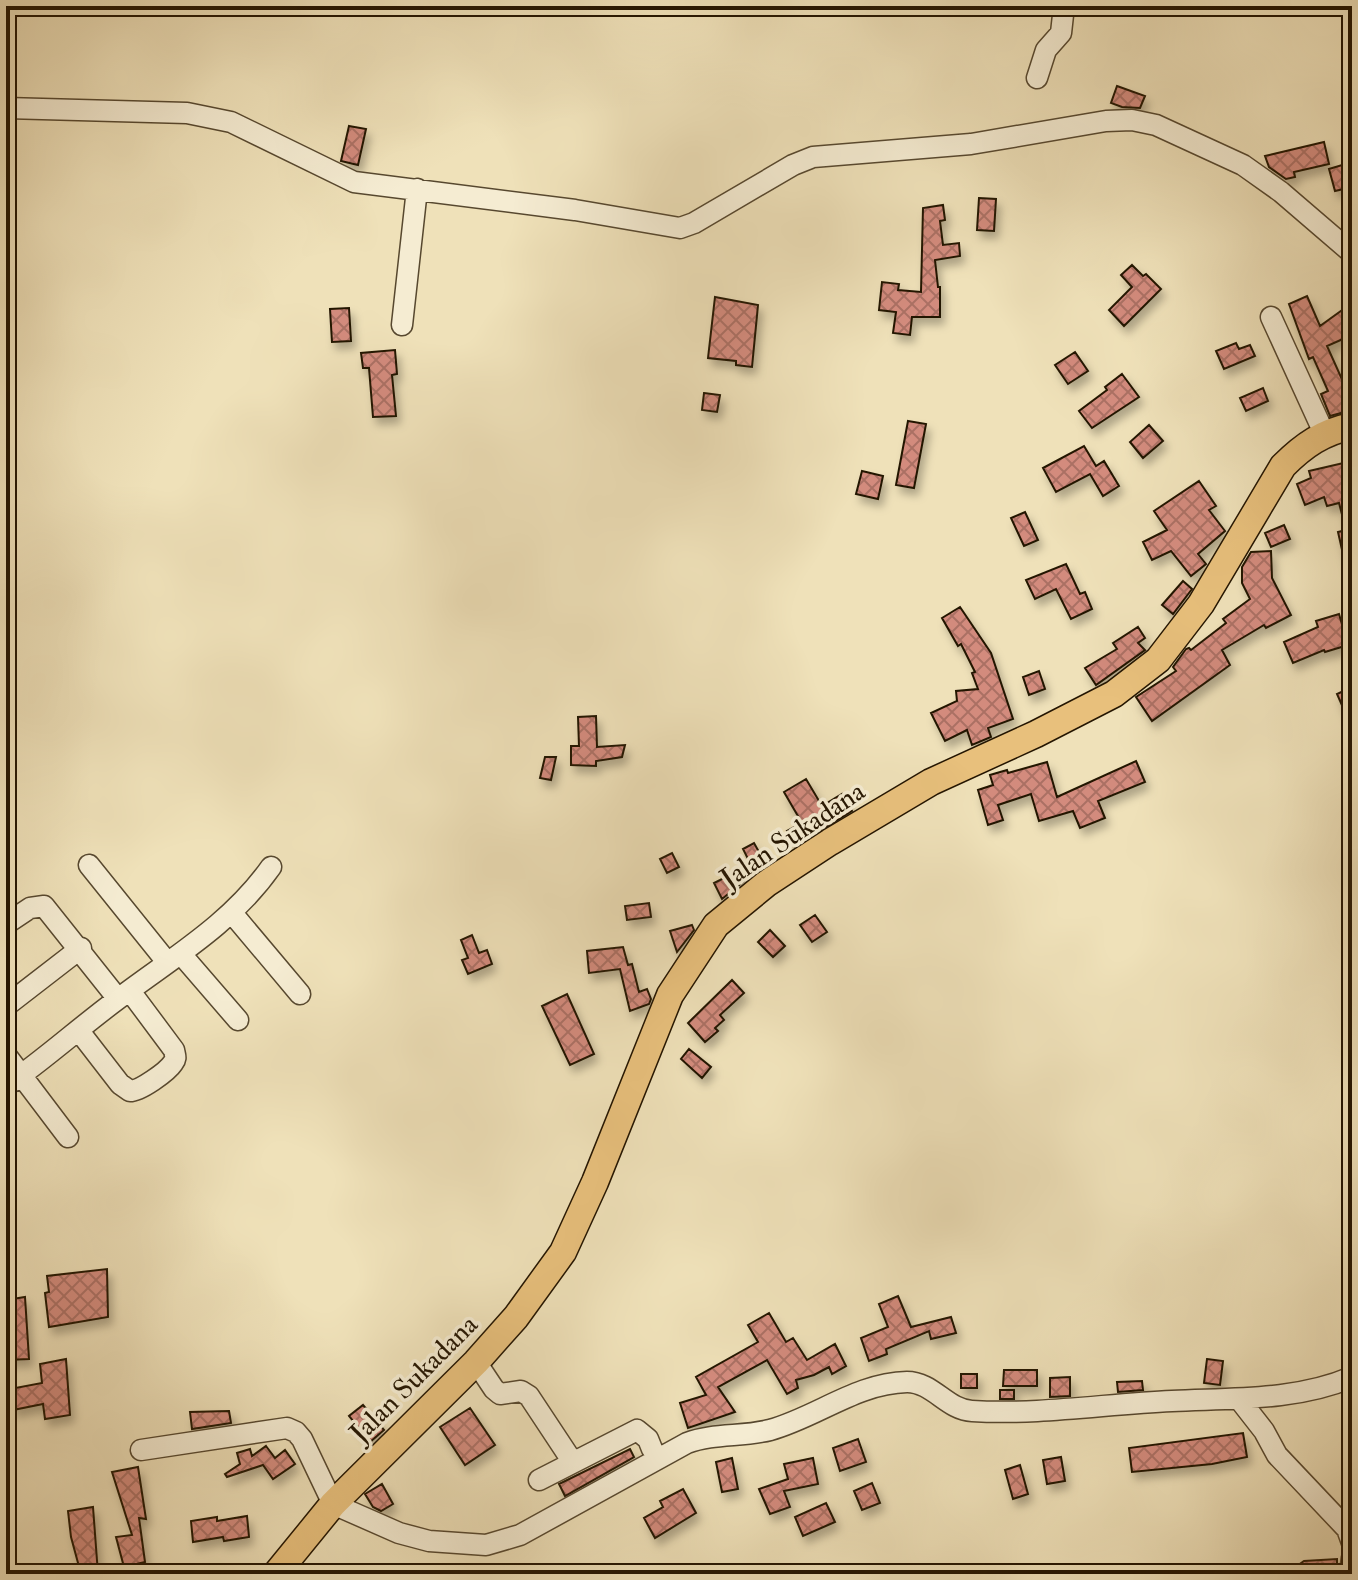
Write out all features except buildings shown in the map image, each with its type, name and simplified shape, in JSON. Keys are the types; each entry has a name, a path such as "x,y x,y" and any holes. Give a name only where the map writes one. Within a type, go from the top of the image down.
{"main road":[{"name":"Jalan Sukadana","path":"276,1574 333,1504 476,1362 516,1317 563,1252 595,1182 670,995 716,925 766,884 830,842 931,782 1114,694 1158,660 1201,604 1283,466 1300,449 1324,433 1352,426"}],"street":[{"path":"1037,78 1046,50 1061,33 1064,6"},
{"path":"6,108 187,113 231,122 354,182 575,210 680,228 813,157 971,144 1106,121 1132,120 1156,125 1243,165 1281,192 1352,253"},
{"path":"402,325 417,189"},
{"path":"1271,317 1324,433"},
{"path":"89,865 174,958 238,1020"},
{"path":"14,1081 232,913 253,893 271,867"},
{"path":"6,924 30,908 44,906 174,1050 175,1057 171,1065 143,1087 130,1091 120,1084 79,1031"},
{"path":"232,913 300,994"},
{"path":"6,1006 81,948"},
{"path":"6,1055 14,1081 68,1137"},
{"path":"476,1362 500,1394 521,1391 529,1396 572,1461"},
{"path":"141,1450 287,1428 302,1439 333,1504 399,1533 429,1541 486,1545 520,1535 687,1443 701,1438 771,1430 881,1385 917,1382 952,1406 970,1411 1041,1411 1289,1394 1352,1377"},
{"path":"1239,1399 1264,1431 1277,1455 1347,1529 1352,1543"},
{"path":"539,1480 637,1430 648,1439 652,1449"},
{"path":"1350,1574 1352,1558"}]}
